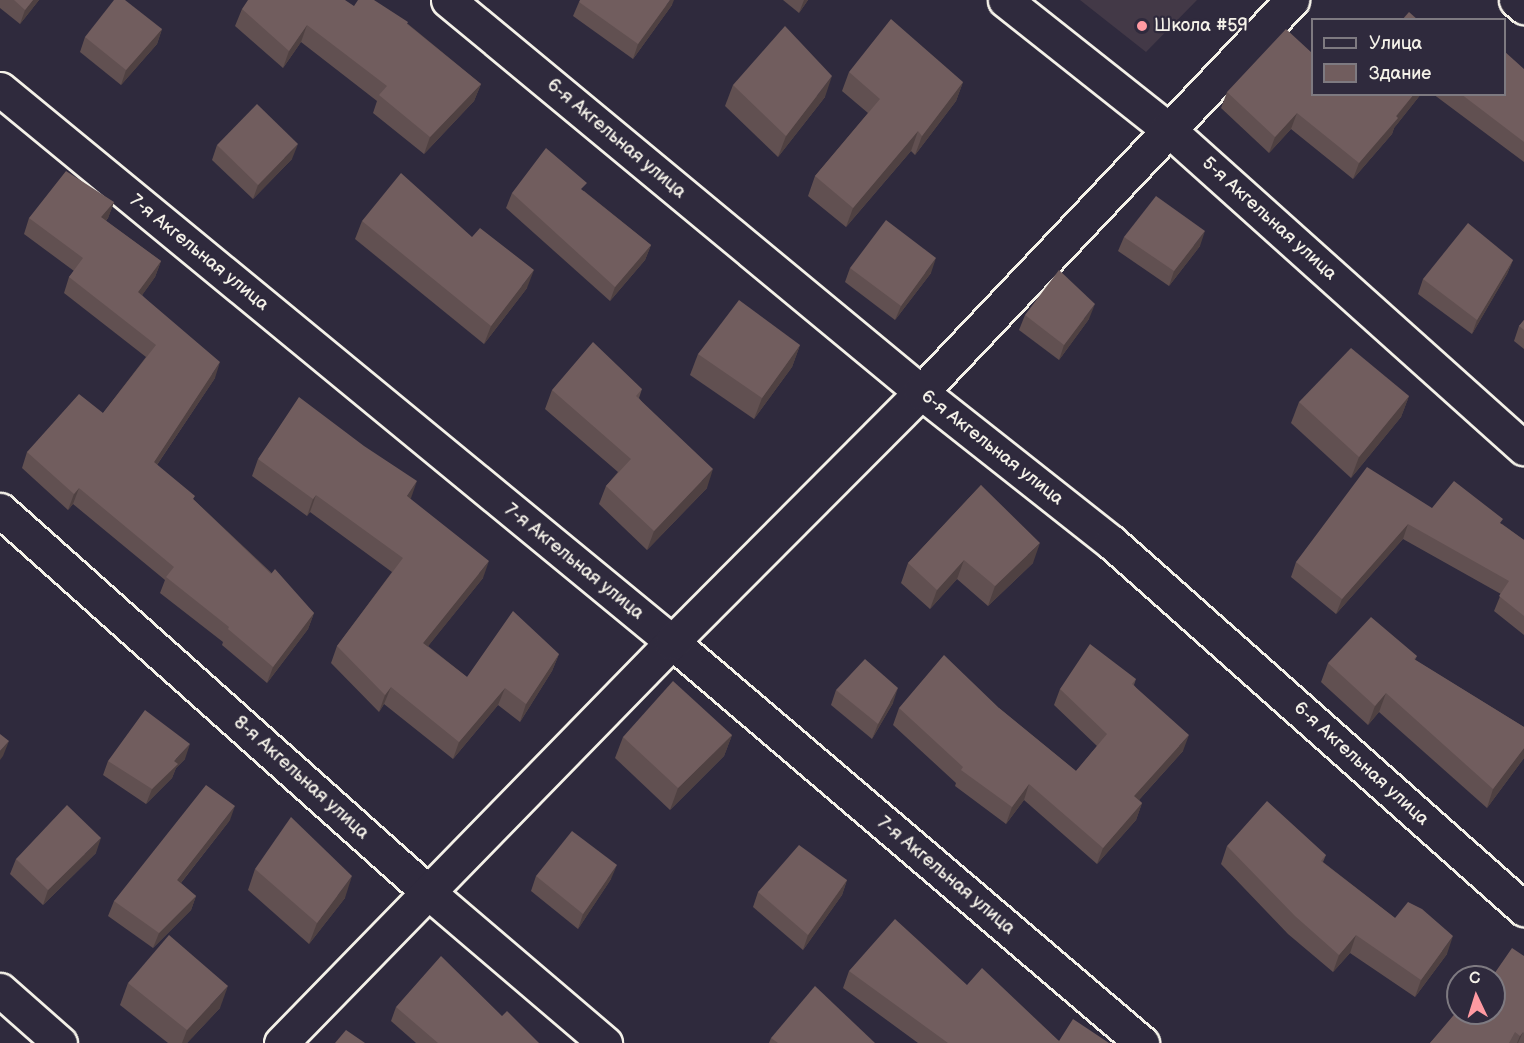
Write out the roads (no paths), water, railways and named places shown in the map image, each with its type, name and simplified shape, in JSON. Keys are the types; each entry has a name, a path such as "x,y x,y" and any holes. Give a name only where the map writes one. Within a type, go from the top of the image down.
{"street":[{"name":"6-я Акгельная улица","path":"448,0 921,392 1111,542 1524,909"},
{"name":"5-я Акгельная улица","path":"1005,0 1168,129 1524,448"},
{"path":"281,1043 672,642 921,392 1292,0"},
{"path":"1516,0 1524,7"},
{"name":"7-я Акгельная улица","path":"0,90 672,642 1142,1043"},
{"name":"8-я Акгельная улица","path":"0,510 428,892 605,1043"},
{"path":"0,990 60,1043"}],"place":[{"name":"Школа #59","path":"1142,26"}]}
